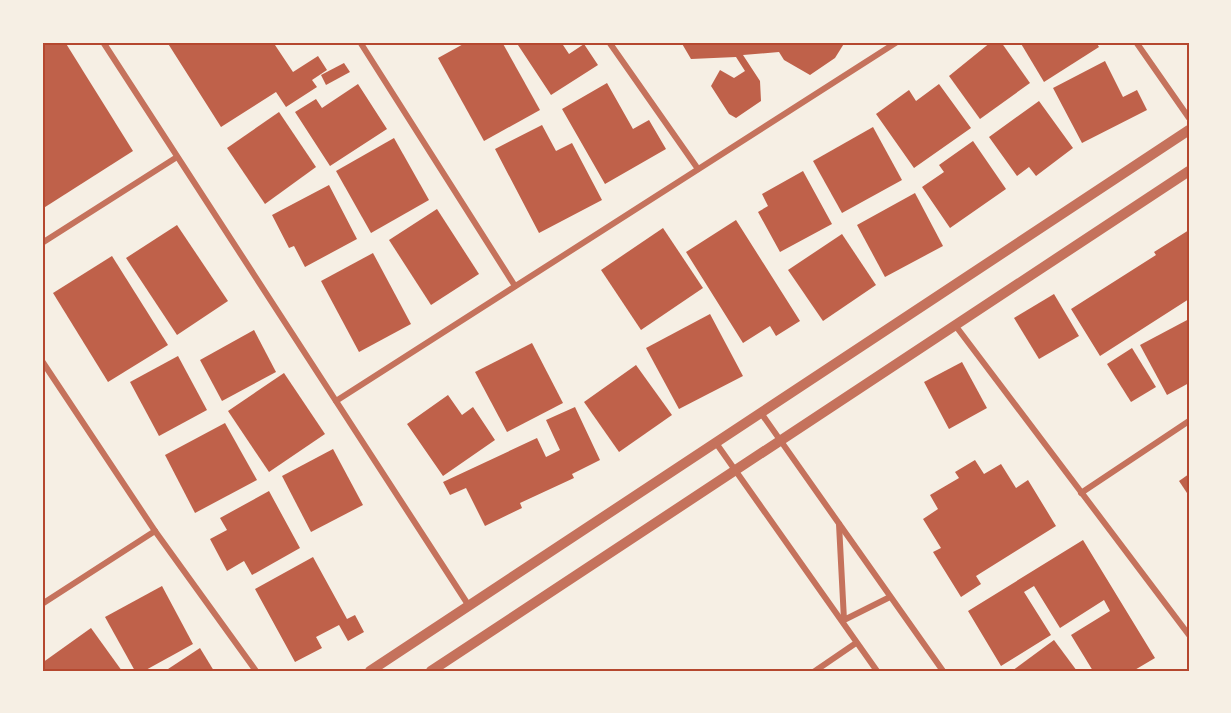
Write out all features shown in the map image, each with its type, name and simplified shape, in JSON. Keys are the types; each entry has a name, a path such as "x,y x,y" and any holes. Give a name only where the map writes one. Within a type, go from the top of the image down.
{"street":[{"path":"103,42 469,606"},
{"path":"361,42 515,286"},
{"path":"609,42 698,169"},
{"path":"336,401 698,169 887,44 897,42"},
{"path":"1136,42 1189,118"},
{"path":"370,671 1189,130"},
{"path":"42,243 177,157"},
{"path":"431,671 1189,171"},
{"path":"955,325 1189,635"},
{"path":"42,361 155,531 256,671"},
{"path":"761,413 943,671"},
{"path":"1082,493 1189,421"},
{"path":"716,442 877,671"},
{"path":"839,524 844,620 890,597"},
{"path":"42,604 155,531"},
{"path":"815,671 856,642"}],"building":[{"path":"42,42 65,42 133,151 42,209"},
{"path":"167,42 273,42 293,72 318,56 327,70 312,80 317,87 286,107 276,92 221,127"},
{"path":"467,42 502,42 540,110 484,141 438,58"},
{"path":"516,42 568,42 563,45 569,54 584,44 598,65 551,95"},
{"path":"681,42 845,42 835,58 810,75 784,60 779,52 743,55 760,81 761,101 736,118 729,114 711,86 720,70 734,78 745,71 736,57 691,59"},
{"path":"991,42 1001,42 1030,83 980,119 949,76"},
{"path":"1020,42 1096,42 1099,47 1044,82"},
{"path":"1105,61 1123,97 1137,90 1147,110 1082,143 1053,88"},
{"path":"344,63 350,72 326,85 321,75"},
{"path":"607,83 633,129 649,120 666,149 605,184 562,109"},
{"path":"358,84 387,129 330,166 295,112 316,99 322,108"},
{"path":"939,84 971,128 914,168 876,114 909,90 916,101"},
{"path":"1039,101 1073,148 1036,176 1029,167 1017,176 989,137"},
{"path":"279,112 316,167 265,204 227,148"},
{"path":"542,125 556,151 572,143 602,200 539,233 495,149"},
{"path":"873,127 902,180 842,213 813,161"},
{"path":"394,138 429,200 371,233 336,171"},
{"path":"973,141 1006,189 950,228 922,187 944,172 939,165"},
{"path":"803,171 832,224 780,252 758,212 768,206 762,194"},
{"path":"329,185 357,239 305,267 294,246 289,248 272,215"},
{"path":"915,193 943,246 885,277 857,225"},
{"path":"437,209 479,274 431,305 389,240"},
{"path":"736,220 800,321 776,336 770,326 743,343 686,252"},
{"path":"177,225 228,301 177,335 126,258"},
{"path":"663,228 703,288 641,330 601,270"},
{"path":"1189,230 1189,299 1100,356 1071,309 1156,255 1154,252"},
{"path":"842,234 876,285 823,321 788,270"},
{"path":"373,253 411,324 359,352 321,281"},
{"path":"112,256 168,345 108,382 53,293"},
{"path":"1054,294 1079,336 1039,359 1014,318"},
{"path":"710,314 743,376 679,409 646,348"},
{"path":"1189,319 1189,383 1167,395 1140,345"},
{"path":"254,330 276,372 222,401 200,360"},
{"path":"532,343 563,403 507,432 475,372"},
{"path":"1132,348 1156,387 1131,402 1107,364"},
{"path":"178,356 207,410 159,436 130,382"},
{"path":"962,362 987,408 949,429 924,382"},
{"path":"636,365 672,415 619,452 584,402"},
{"path":"284,373 325,434 269,472 228,411"},
{"path":"448,395 462,415 473,407 495,440 443,476 407,424"},
{"path":"575,407 600,460 572,474 574,478 520,503 522,508 485,526 466,488 450,495 443,482 537,438 546,457 560,450 546,420"},
{"path":"225,423 257,480 195,513 165,455"},
{"path":"333,449 363,505 311,532 282,476"},
{"path":"975,460 984,474 1001,464 1016,488 1028,480 1056,526 976,576 981,584 961,597 933,552 941,548 923,519 938,509 930,495 959,478 955,472"},
{"path":"1189,474 1189,496 1179,481"},
{"path":"269,491 300,548 252,575 244,561 227,571 210,539 227,530 220,518"},
{"path":"1083,540 1155,658 1133,671 1093,671 1071,635 1110,611 1104,600 1060,628 1034,586 1024,592 1051,635 1001,666 968,611"},
{"path":"313,557 347,619 355,615 364,632 348,641 339,625 316,637 322,648 295,662 255,589"},
{"path":"162,586 193,644 144,671 135,671 105,617"},
{"path":"91,628 122,671 44,671 42,663"},
{"path":"1054,640 1077,671 1012,671"},
{"path":"200,648 214,671 165,671"}]}
